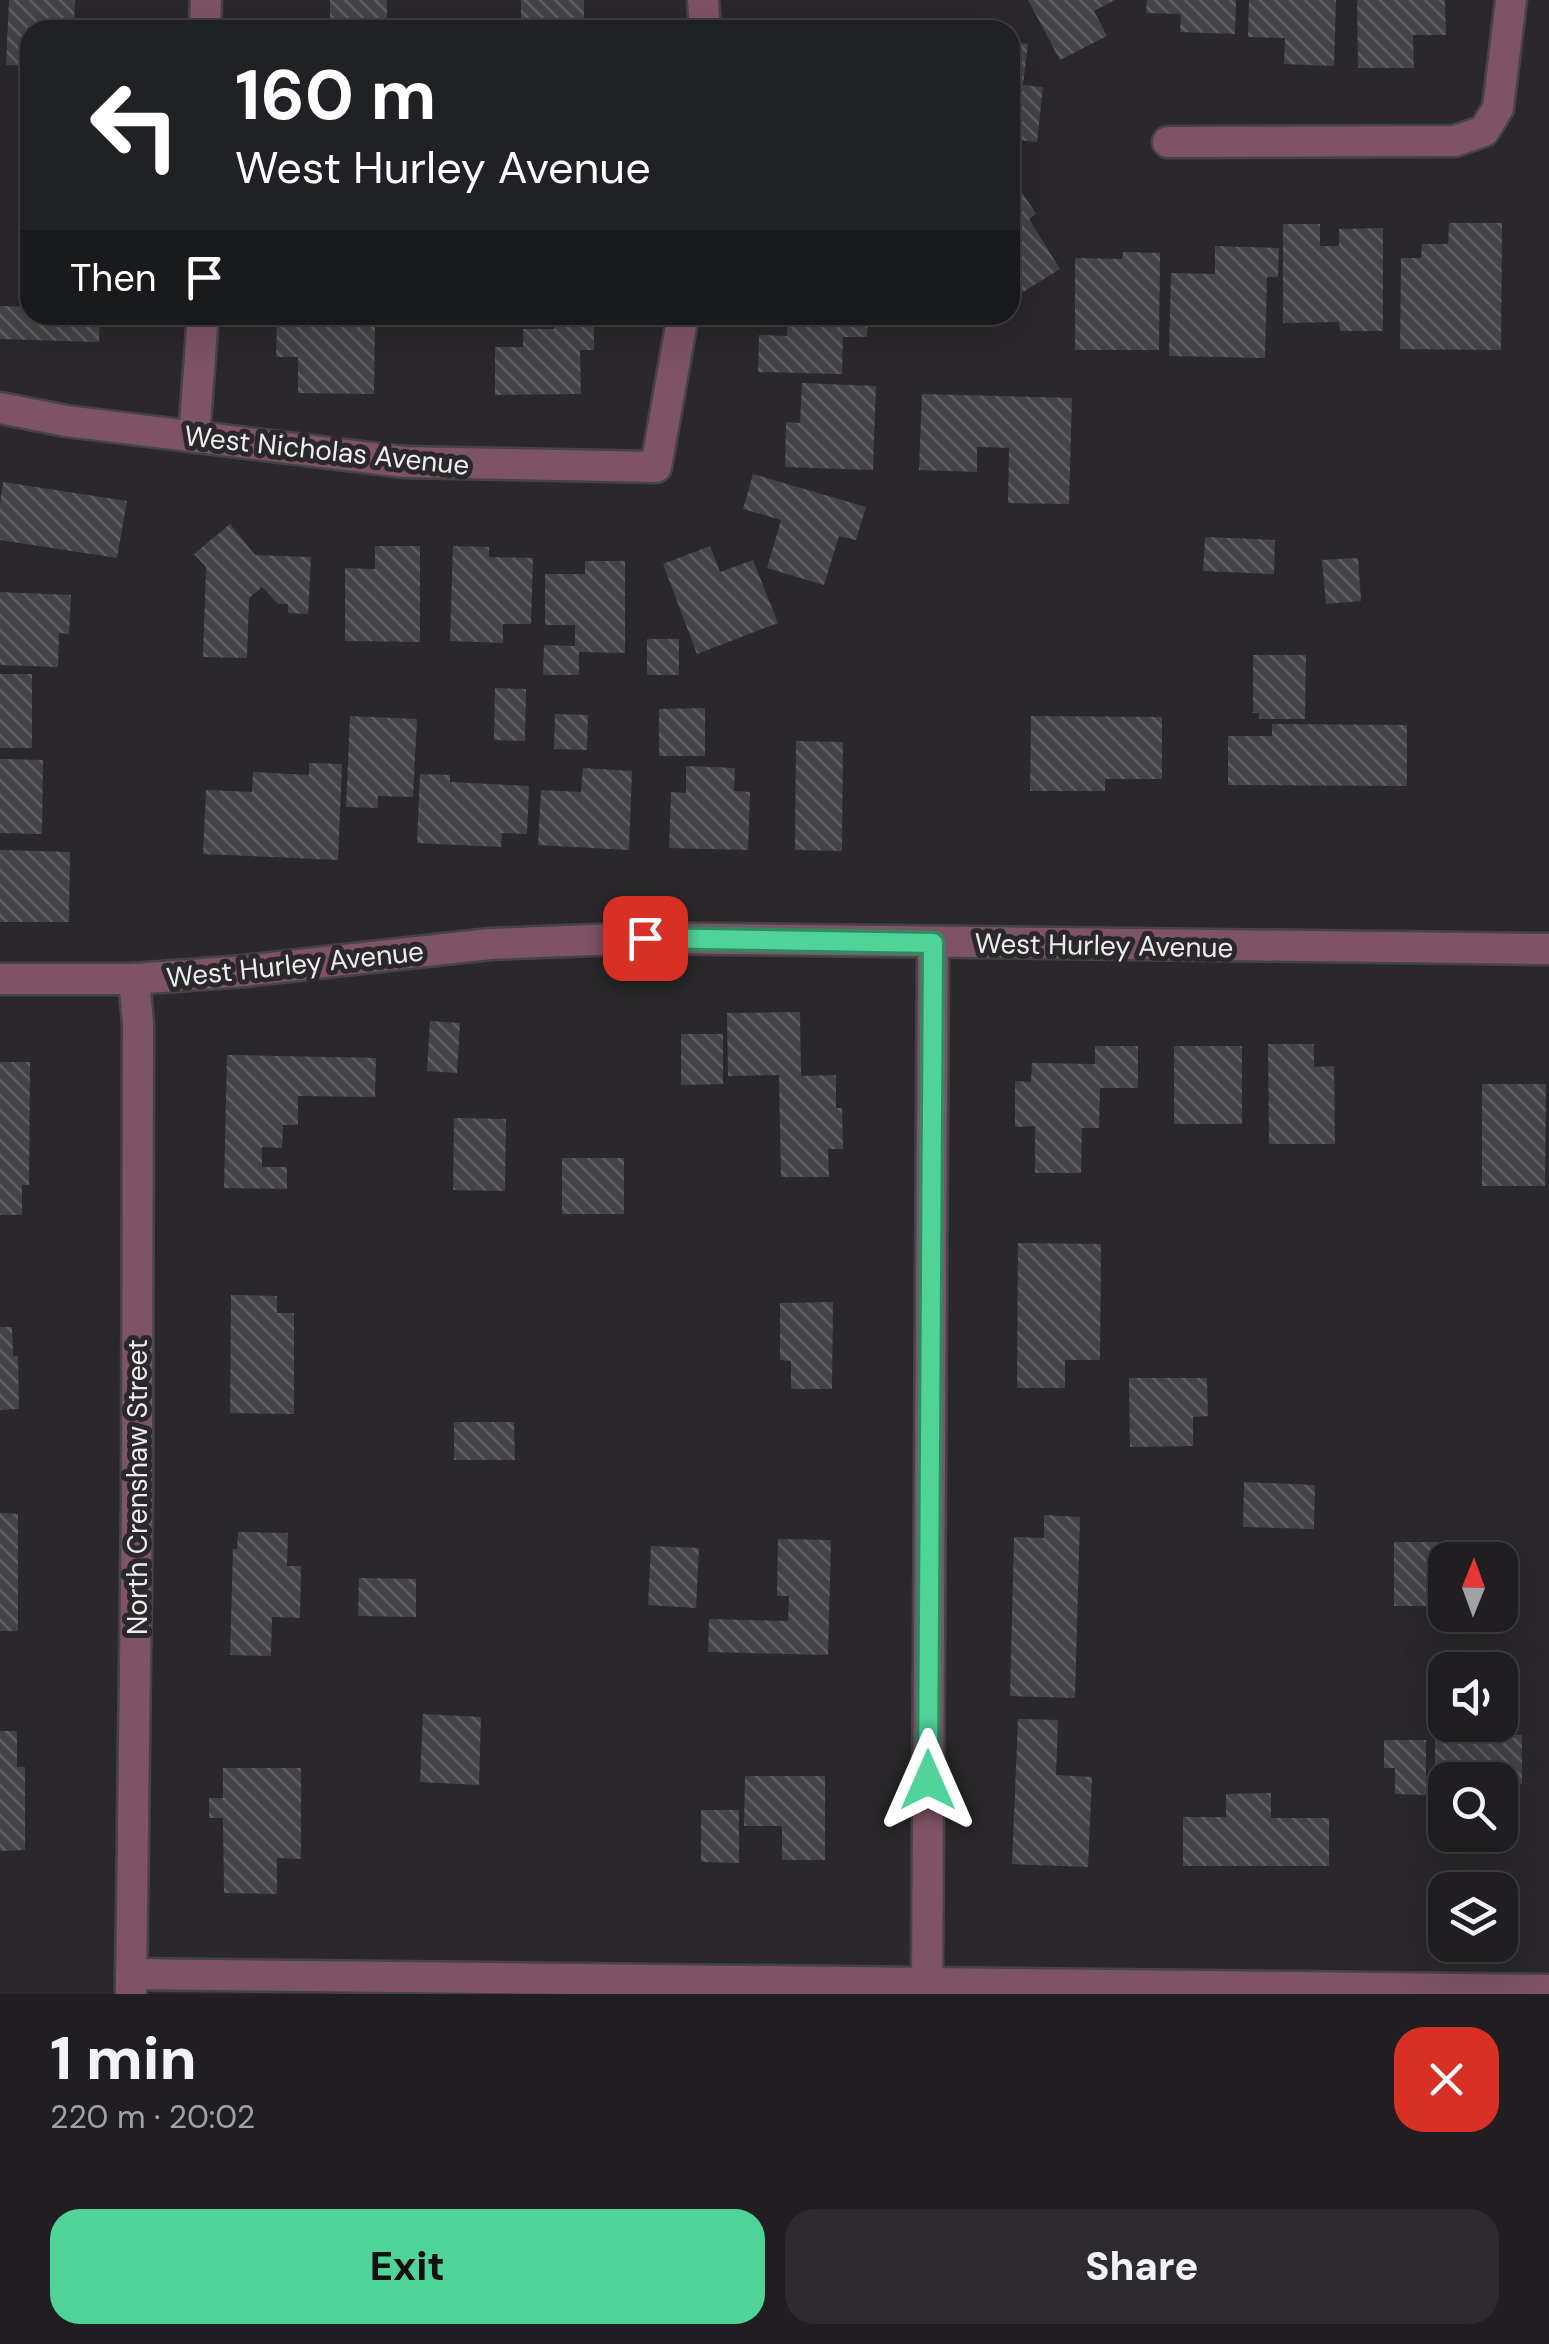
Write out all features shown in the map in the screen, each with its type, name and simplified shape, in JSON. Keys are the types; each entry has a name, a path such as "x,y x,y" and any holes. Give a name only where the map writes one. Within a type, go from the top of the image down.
{"street":[{"path":"1168,142 1455,141 1484,130 1498,108 1512,0"},
{"path":"194,437 202,325"},
{"name":"West Nicholas Avenue","path":"0,408 66,421 404,462 656,467 681,325"},
{"name":"West Hurley Avenue","path":"0,979 134,979 490,944 645,938 1549,949"},
{"path":"927,1983 933,943"},
{"name":"North Crenshaw Street","path":"131,1984 138,1499 138,1023 134,979"},
{"path":"131,1984 927,1983 1549,1990"}],"building":[{"path":"9,0 75,0 74,20 20,20 20,66 6,65"},
{"path":"330,0 387,0 387,20 330,20"},
{"path":"521,0 584,0 584,20 521,20"},
{"path":"1028,0 1115,0 1094,11 1107,36 1060,60"},
{"path":"1147,0 1236,0 1235,34 1180,32 1181,14 1146,13"},
{"path":"1249,0 1336,0 1334,66 1284,64 1285,38 1248,37"},
{"path":"1357,0 1445,0 1446,35 1413,35 1414,68 1358,68"},
{"path":"1020,43 1028,44 1023,85 1043,87 1037,142 1020,140"},
{"path":"1020,189 1036,214 1029,219 1060,269 1020,294"},
{"path":"1449,223 1502,223 1501,350 1400,349 1401,258 1421,258 1422,244 1448,244"},
{"path":"1283,224 1320,224 1320,246 1339,246 1339,229 1383,228 1383,331 1340,331 1339,322 1283,323"},
{"path":"1215,246 1279,248 1278,277 1267,277 1265,358 1169,356 1171,273 1215,274"},
{"path":"1123,252 1160,253 1159,350 1075,350 1075,258 1122,259"},
{"path":"0,306 20,307 20,325 100,325 99,342 0,339"},
{"path":"277,325 375,325 374,394 298,393 298,357 276,357"},
{"path":"554,325 594,325 594,350 580,350 581,394 495,395 495,347 523,347 523,329 554,329"},
{"path":"788,325 868,325 867,337 843,337 842,374 758,372 759,335 787,336"},
{"path":"802,383 876,386 873,470 785,467 786,422 800,423"},
{"path":"922,394 1072,398 1069,504 1008,503 1009,448 977,447 977,472 919,470"},
{"path":"753,474 866,507 856,540 839,536 824,585 767,568 781,520 743,509"},
{"path":"3,482 127,501 117,558 0,540"},
{"path":"230,524 255,555 311,557 308,614 288,613 288,604 278,604 262,587 249,598 247,658 203,657 206,567 194,554"},
{"path":"1205,537 1275,540 1274,574 1203,571"},
{"path":"375,546 420,546 420,642 345,641 345,568 375,569"},
{"path":"453,546 489,547 489,557 533,558 531,624 503,624 503,643 450,641"},
{"path":"710,546 720,572 753,560 778,623 697,654 663,564"},
{"path":"1358,558 1361,601 1326,604 1322,560"},
{"path":"585,561 625,561 625,653 579,652 579,675 543,675 544,645 575,646 575,625 545,625 545,574 585,574"},
{"path":"0,592 71,595 69,634 59,633 58,667 0,665"},
{"path":"647,639 679,639 679,675 647,675"},
{"path":"1253,655 1306,655 1305,719 1259,719 1259,713 1253,713"},
{"path":"0,674 32,674 32,748 0,748"},
{"path":"495,688 526,689 525,741 494,740"},
{"path":"705,708 705,756 659,756 659,709"},
{"path":"555,714 588,715 587,750 554,749"},
{"path":"350,716 417,719 413,797 378,796 378,808 346,807"},
{"path":"1031,716 1162,717 1162,779 1105,779 1105,791 1030,791"},
{"path":"1272,724 1407,725 1407,786 1228,785 1228,736 1272,736"},
{"path":"796,741 843,742 842,851 795,850"},
{"path":"0,759 43,760 42,834 0,833"},
{"path":"309,763 342,764 338,860 203,854 206,790 252,792 253,772 309,775"},
{"path":"686,766 735,768 734,791 750,792 748,850 669,848 671,792 686,793"},
{"path":"583,768 632,771 629,850 538,845 541,790 581,792"},
{"path":"420,774 450,775 450,782 529,786 527,834 502,833 501,847 417,843"},
{"path":"0,850 70,852 69,922 0,922"},
{"path":"800,1012 801,1076 836,1075 836,1108 842,1108 843,1149 828,1149 829,1177 781,1177 779,1075 728,1076 727,1013"},
{"path":"430,1021 460,1023 457,1073 427,1071"},
{"path":"681,1034 723,1034 723,1084 681,1085"},
{"path":"1268,1044 1314,1044 1314,1067 1334,1066 1335,1144 1269,1144"},
{"path":"1095,1046 1138,1046 1138,1088 1100,1088 1099,1128 1082,1128 1081,1173 1035,1173 1035,1126 1015,1127 1015,1081 1031,1082 1032,1063 1095,1064"},
{"path":"1174,1046 1242,1046 1242,1124 1174,1124"},
{"path":"227,1055 376,1058 375,1097 298,1096 298,1125 283,1125 282,1148 262,1147 262,1167 287,1167 287,1189 224,1188"},
{"path":"0,1062 30,1062 29,1185 22,1185 22,1215 0,1215"},
{"path":"1482,1084 1546,1084 1545,1186 1482,1186"},
{"path":"454,1118 506,1119 505,1191 453,1190"},
{"path":"562,1158 624,1158 624,1214 562,1214"},
{"path":"1018,1243 1101,1244 1100,1360 1065,1360 1065,1388 1017,1388"},
{"path":"231,1295 277,1296 277,1313 294,1313 294,1414 230,1413"},
{"path":"833,1302 832,1389 791,1389 791,1361 780,1360 780,1303"},
{"path":"0,1327 12,1327 13,1356 18,1356 19,1409 0,1410"},
{"path":"1129,1378 1207,1378 1208,1416 1193,1417 1193,1446 1130,1447"},
{"path":"454,1422 514,1422 515,1460 454,1460"},
{"path":"1244,1482 1315,1485 1314,1529 1243,1527"},
{"path":"0,1513 18,1514 18,1631 0,1631"},
{"path":"1044,1515 1080,1517 1075,1698 1010,1696 1014,1537 1044,1538"},
{"path":"238,1532 288,1533 287,1566 301,1566 300,1618 272,1617 271,1656 230,1655 233,1549 237,1549"},
{"path":"778,1539 831,1540 828,1655 708,1652 709,1619 788,1621 789,1596 777,1596"},
{"path":"1394,1542 1428,1542 1428,1606 1394,1606"},
{"path":"651,1546 699,1548 696,1608 648,1605"},
{"path":"359,1578 416,1579 416,1617 358,1616"},
{"path":"423,1714 481,1717 479,1785 420,1782"},
{"path":"1018,1719 1058,1720 1056,1775 1092,1777 1088,1867 1012,1864"},
{"path":"0,1731 17,1731 17,1767 25,1767 25,1850 0,1851"},
{"path":"1518,1735 1522,1735 1522,1784 1518,1784 1518,1762 1435,1762 1435,1742 1518,1742"},
{"path":"1384,1740 1426,1740 1426,1795 1395,1794 1395,1768 1384,1768"},
{"path":"223,1768 301,1768 301,1859 277,1858 277,1894 224,1893 223,1818 209,1818 209,1798 223,1798"},
{"path":"745,1776 825,1776 825,1860 782,1860 782,1826 744,1826"},
{"path":"1271,1793 1271,1818 1329,1818 1329,1866 1183,1866 1183,1817 1226,1817 1226,1794"},
{"path":"701,1810 739,1810 739,1863 701,1862"}],"route":[{"path":"645,938 933,943 928,1780"}]}
